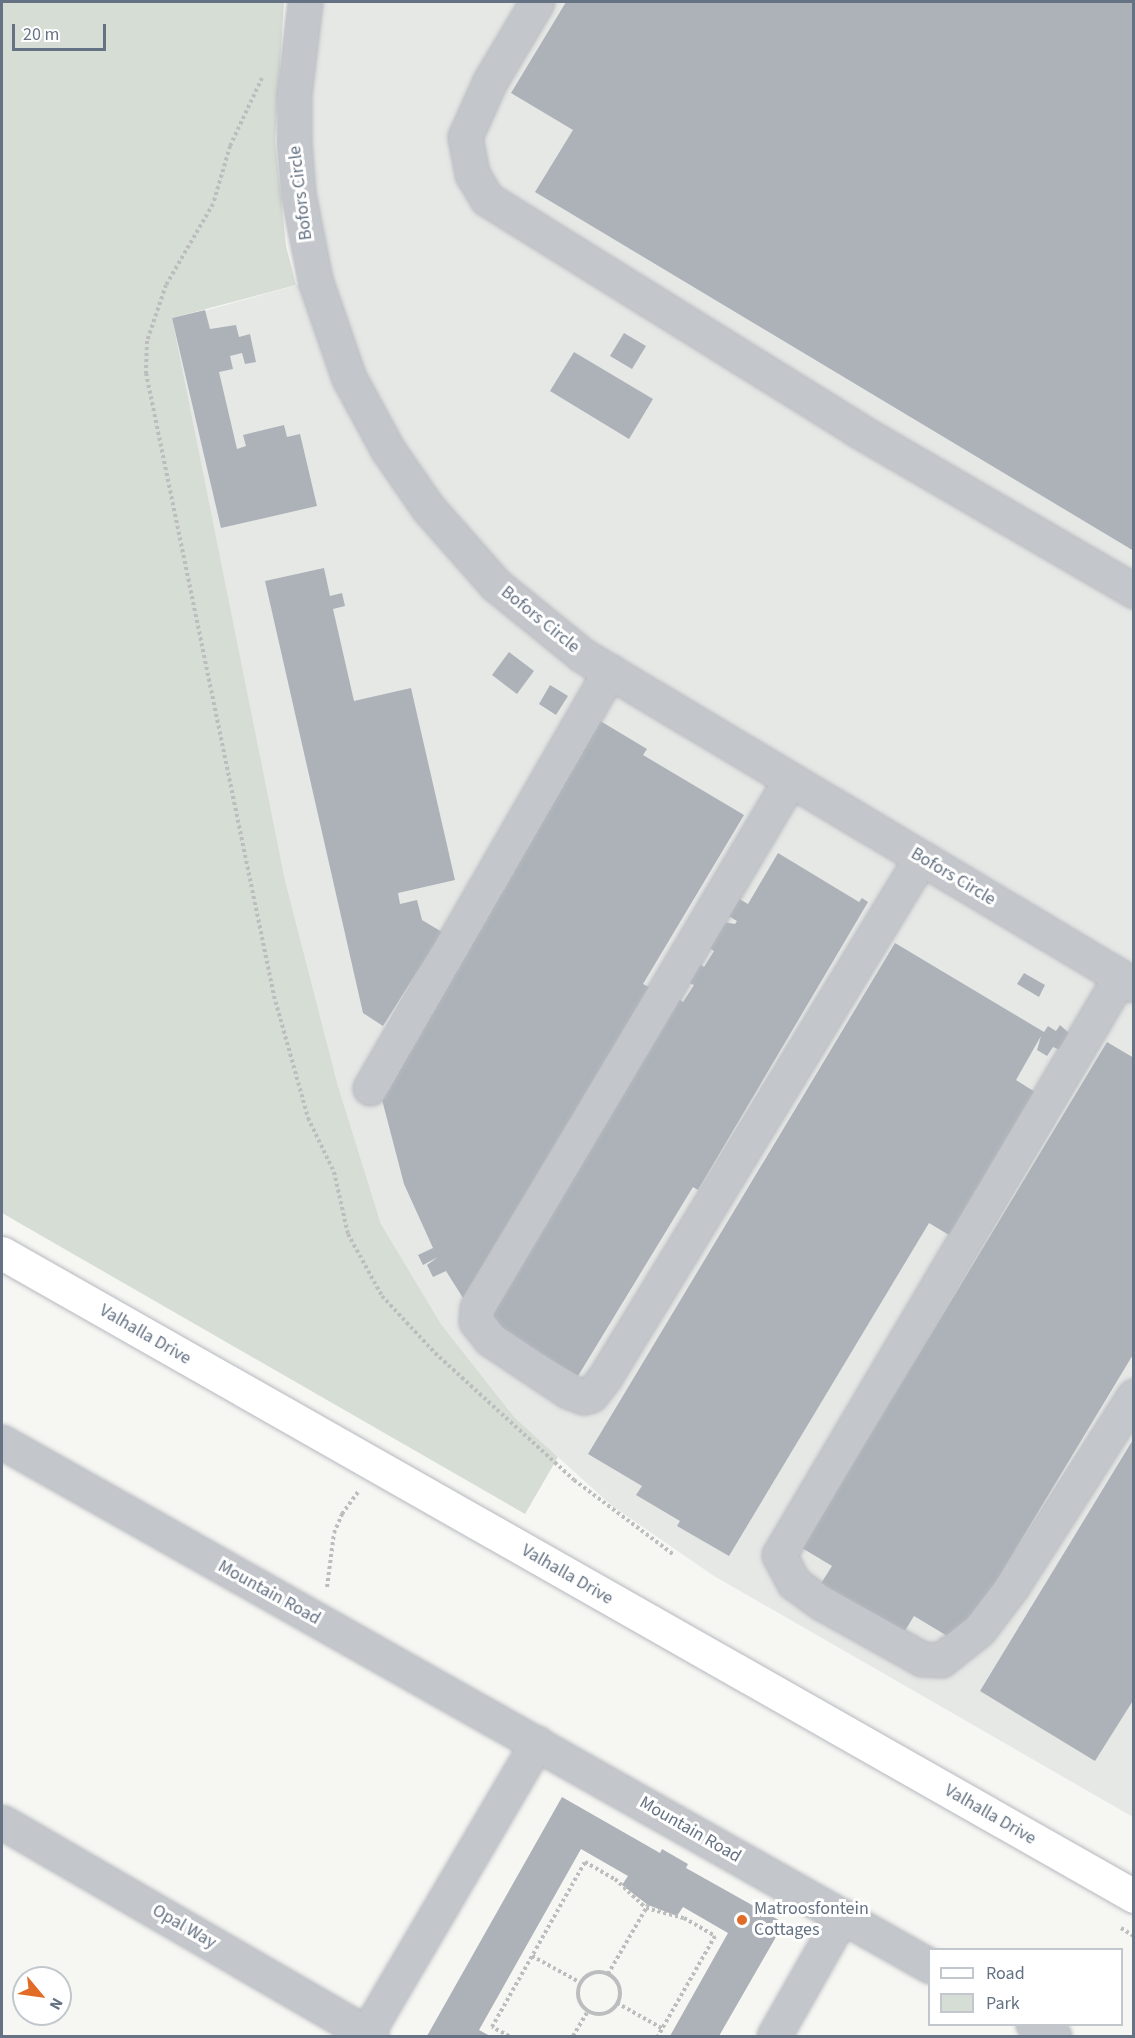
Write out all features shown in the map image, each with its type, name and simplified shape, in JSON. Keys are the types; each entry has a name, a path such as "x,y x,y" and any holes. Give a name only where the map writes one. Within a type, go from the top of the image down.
{"main road":[{"name":"Valhalla Drive","path":"2,1253 1134,1896"}],"street":[{"name":"Bofors Circle","path":"305,2 298,57 294,142 308,249 322,303 349,378 367,414 428,508 466,554 539,622 610,671 1127,981"},
{"path":"537,2 490,81 465,137 472,174 487,199 856,429 1134,591"},
{"path":"370,1088 610,671"},
{"path":"790,780 477,1308 476,1321 490,1339 568,1391 584,1397 591,1395 605,1377 921,858"},
{"path":"1127,981 779,1555 794,1583 822,1602 922,1659 941,1660 979,1630 1011,1588 1134,1396"},
{"name":"Mountain Road","path":"2,1442 928,1965"},
{"path":"367,2036 537,1743"},
{"name":"Opal Way","path":"2,1822 367,2036"},
{"path":"774,2037 842,1916"},
{"path":"1035,2026 1054,2037"}],"path":[{"path":"298,57 270,66 258,84 230,146 213,204 166,285 147,341 146,373 274,996 308,1118 334,1172 348,1234 382,1296 435,1353 574,1480 673,1554"},
{"path":"316,1619 325,1599 334,1533 342,1514 361,1489"},
{"path":"509,2037 492,2027 585,1862 615,1879 647,1906 684,1918 716,1936 658,2037"},
{"path":"608,1974 647,1906"},
{"path":"532,1956 581,1983"},
{"path":"608,1974 619,1987 617,2003 604,2014 588,2011 580,2003 581,1983 588,1975 608,1974"},
{"path":"617,2003 663,2029"},
{"path":"573,2037 588,2011"}],"shaded area":[{"path":"305,2 1133,2 1133,1817 714,1576 611,1505 515,1418 441,1324 381,1224 338,1086 285,880 172,320 315,280"}],"green space":[{"path":"2,2 284,2 275,140 286,246 296,285 172,318 285,880 338,1086 381,1224 441,1324 515,1418 558,1457 525,1514 2,1213"}],"building":[{"path":"566,2 1134,2 1134,551 535,192 573,130 511,93"},
{"path":"205,310 210,329 236,325 239,337 250,334 256,362 245,364 242,353 230,356 233,369 219,372 237,449 246,446 243,435 284,425 287,437 300,434 317,506 221,528 172,318"},
{"path":"624,333 646,346 632,369 610,356"},
{"path":"574,352 653,399 629,439 550,391"},
{"path":"324,568 330,596 342,593 345,606 333,609 354,701 411,688 455,880 398,893 400,904 417,900 422,920 442,932 383,1026 363,1013 265,581"},
{"path":"509,652 534,671 517,694 492,675"},
{"path":"550,685 568,696 556,715 539,704"},
{"path":"592,716 647,749 643,755 744,815 643,984 649,987 463,1298 446,1271 433,1277 427,1265 438,1257 423,1265 418,1255 433,1248 404,1184 380,1092 550,809 540,803"},
{"path":"778,853 859,902 862,898 868,902 698,1190 693,1187 578,1376 492,1324 485,1309 594,1128 601,1132 679,999 683,1002 694,985 687,982 698,963 704,967 714,951 708,947 723,922 735,924 737,921 725,914 736,897 748,904"},
{"path":"895,943 1044,1032 1048,1026 1056,1031 1060,1025 1070,1034 1060,1050 1053,1047 1047,1056 1037,1050 1041,1036 1016,1080 1035,1092 949,1235 929,1223 729,1556 677,1526 680,1521 636,1495 642,1486 588,1454"},
{"path":"1024,973 1045,985 1039,997 1017,984"},
{"path":"1107,1042 1134,1058 1134,1353 959,1643 914,1616 903,1634 820,1585 832,1566 802,1548"},
{"path":"1134,1438 1134,1699 1095,1761 980,1691"},
{"name":"Matroosfontein Cottages","path":"562,1797 660,1853 662,1849 688,1864 686,1868 784,1923 719,2036 670,2036 728,1933 683,1907 677,1916 648,1905 622,1885 628,1876 581,1849 479,2030 490,2036 427,2036"}],"place":[{"name":"Matroosfontein Cottages","path":"742,1920"}]}
